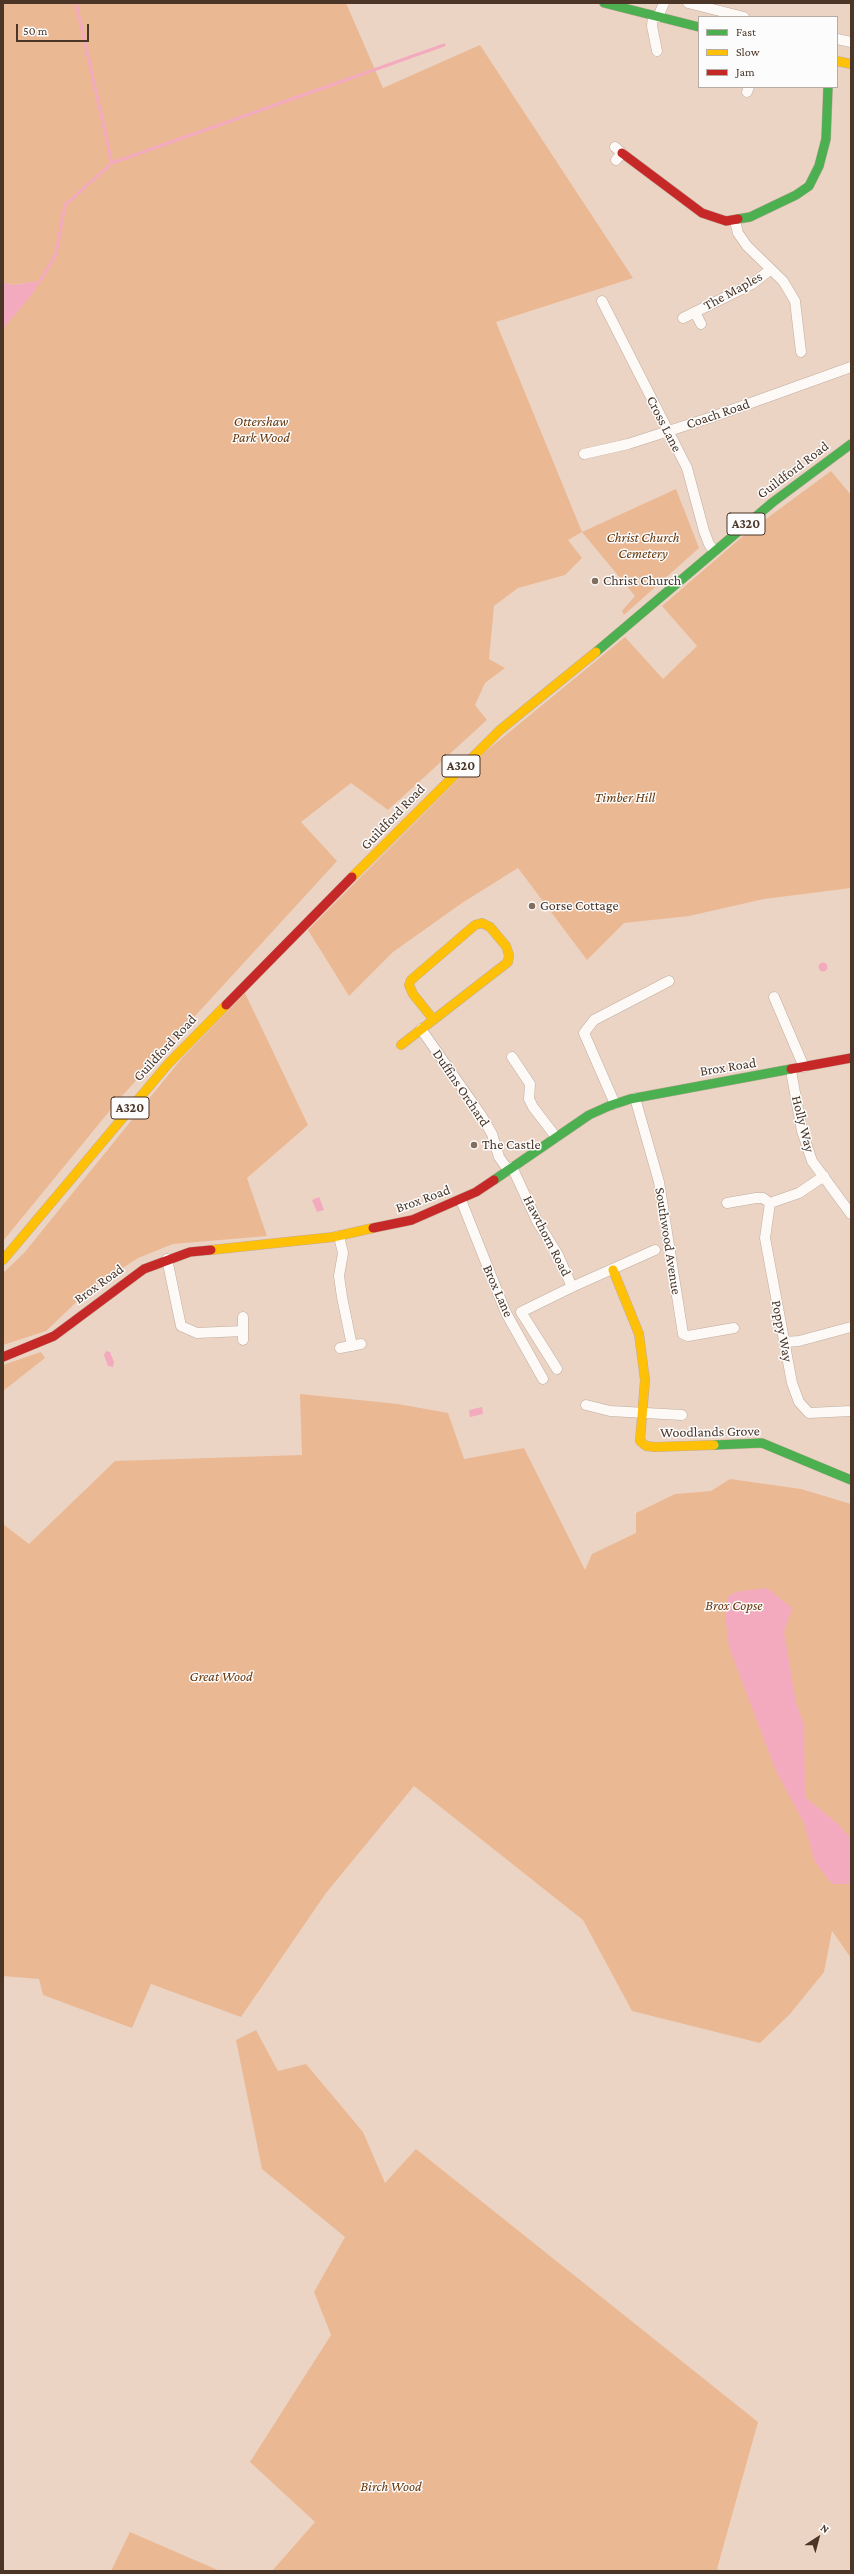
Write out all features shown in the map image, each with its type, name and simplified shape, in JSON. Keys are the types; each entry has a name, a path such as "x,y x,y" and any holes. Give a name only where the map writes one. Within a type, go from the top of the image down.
{"street":[{"path":"604,3 698,27"},
{"path":"657,51 652,26 655,17 664,3"},
{"path":"688,3 740,16"},
{"path":"838,39 851,42"},
{"path":"838,61 851,64"},
{"path":"618,154 702,213 726,221 735,221 750,217 796,195 809,186 819,166 826,139 828,88"},
{"name":"The Maples","path":"735,221 738,233 747,246 783,281 796,301 801,352"},
{"name":"The Maples","path":"683,318 752,284 770,270"},
{"name":"Cross Lane","path":"602,301 687,468 704,531 714,551"},
{"name":"The Maples","path":"695,312 701,324"},
{"name":"Coach Road","path":"584,454 668,431 851,367"},
{"name":"Guildford Road","path":"3,1260 168,1064 461,766 500,730 646,611 714,551 773,502 851,444"},
{"path":"401,1045 508,962 509,955 506,946 490,927 482,923 475,925 411,980 409,985 413,994 433,1019"},
{"path":"615,1104 585,1037 586,1029 594,1020 669,981"},
{"path":"772,1000 804,1068"},
{"name":"Duffins Orchard","path":"421,1029 481,1115 492,1134 499,1157 510,1169"},
{"path":"512,1057 530,1084 529,1099 533,1107 556,1137"},
{"name":"Brox Road","path":"3,1357 32,1347 54,1336 132,1277 167,1259 190,1252 339,1236 412,1220 461,1200 510,1169 589,1115 615,1104 635,1098 804,1068 851,1058"},
{"name":"Holly Way","path":"791,1070 805,1142 812,1160 849,1209"},
{"name":"Southwood Avenue","path":"635,1098 659,1182 683,1334 688,1336 734,1328"},
{"name":"Hawthorn Road","path":"510,1169 537,1221 558,1255 572,1287 655,1250"},
{"path":"727,1203 762,1198 770,1203 798,1193 824,1176"},
{"name":"Brox Lane","path":"461,1200 506,1313 543,1379"},
{"name":"Poppy Way","path":"770,1203 765,1238 792,1383 803,1409 809,1413 851,1411"},
{"path":"339,1236 343,1253 339,1276 342,1297 356,1345 340,1348"},
{"path":"167,1259 181,1326 197,1333 243,1335 243,1317"},
{"path":"613,1270 639,1334 645,1380 644,1413"},
{"path":"557,1369 522,1312 572,1287"},
{"path":"785,1342 799,1341 851,1327"},
{"path":"586,1405 610,1411 682,1415"},
{"name":"Woodlands Grove","path":"644,1413 639,1433 640,1441 646,1446 762,1443 851,1480"}],"green space":[{"name":"Ottershaw Park Wood","path":"3,3 346,3 383,88 480,45 633,278 496,322 582,532 568,540 582,558 565,575 518,588 494,606 489,659 505,668 485,683 475,705 487,720 388,810 351,783 301,822 337,861 121,1097 3,1241 3,329 40,281 12,285 3,282"},
{"name":"Timber Hill","path":"831,471 851,495 851,888 764,899 689,916 624,923 587,960 518,868 462,903 393,952 349,996 308,930 485,752 625,637 663,679 697,646 662,606 743,536"},
{"name":"Christ Church Cemetery","path":"676,489 699,548 624,615 622,611 635,596 582,532"},
{"path":"245,993 308,1125 247,1178 267,1236 173,1244 138,1258 89,1290 46,1331 3,1345 3,1273 24,1253 182,1058"},
{"path":"41,1352 45,1358 3,1391 3,1365"},
{"path":"300,1394 398,1404 448,1413 464,1459 524,1448 585,1570 592,1554 636,1533 636,1513 675,1494 711,1491 730,1479 801,1489 851,1504 851,1958 832,1931 824,1972 790,2014 760,2043 632,2011 583,1920 414,1786 326,1893 241,2017 151,1984 132,2028 43,1995 39,1979 3,1976 3,1524 29,1544 115,1461 302,1455"},
{"name":"Birch Wood","path":"256,2030 278,2071 306,2064 363,2132 385,2183 416,2149 758,2422 717,2569 721,2571 272,2571 315,2522 250,2462 331,2335 314,2292 345,2237 262,2169 236,2040"},
{"path":"130,2532 220,2571 111,2571"}],"shaded area":[{"path":"40,281 33,293 3,329 3,282 12,285"},
{"path":"823,962 828,967 823,972 818,967"},
{"path":"319,1197 324,1210 317,1212 312,1200"},
{"path":"106,1351 110,1352 114,1362 113,1367 108,1366 104,1355"},
{"path":"482,1407 483,1414 470,1417 469,1410"},
{"path":"767,1588 792,1608 784,1632 796,1703 804,1725 805,1797 839,1825 851,1839 851,1884 832,1884 815,1862 804,1823 776,1771 729,1647 725,1613 729,1595 741,1591"}],"waterway":[{"path":"76,3 112,163"},
{"path":"40,281 56,254 65,205 112,163 444,45"}],"traffic: fast":[{"path":"604,3 698,27"},
{"path":"738,219 750,217 796,195 809,186 819,166 826,139 828,88"},
{"path":"596,652 773,502 851,444"},
{"path":"494,1180 589,1115 609,1106 630,1099 791,1069"},
{"path":"714,1445 762,1443 851,1480"}],"traffic: slow":[{"path":"838,61 851,64"},
{"path":"352,877 500,730 596,652"},
{"path":"401,1045 508,962 509,955 506,946 490,927 482,923 475,925 411,980 409,985 413,994 433,1019"},
{"path":"3,1260 168,1064 226,1005"},
{"path":"211,1250 333,1237 373,1228"},
{"path":"613,1270 639,1334 645,1380 640,1441 646,1446 655,1447 714,1445"}],"traffic: jam":[{"path":"622,153 702,213 726,221 738,219"},
{"path":"226,1005 352,877"},
{"path":"791,1069 851,1058"},
{"path":"373,1228 412,1220 476,1192 494,1180"},
{"path":"3,1357 54,1336 144,1269 190,1252 211,1250"}],"place":[{"name":"Christ Church","path":"595,581"},
{"name":"Gorse Cottage","path":"532,906"},
{"name":"The Castle","path":"474,1145"}],"park label":[{"name":"Brox Copse","path":"734,1606"},
{"name":"Great Wood","path":"221,1677"}]}
